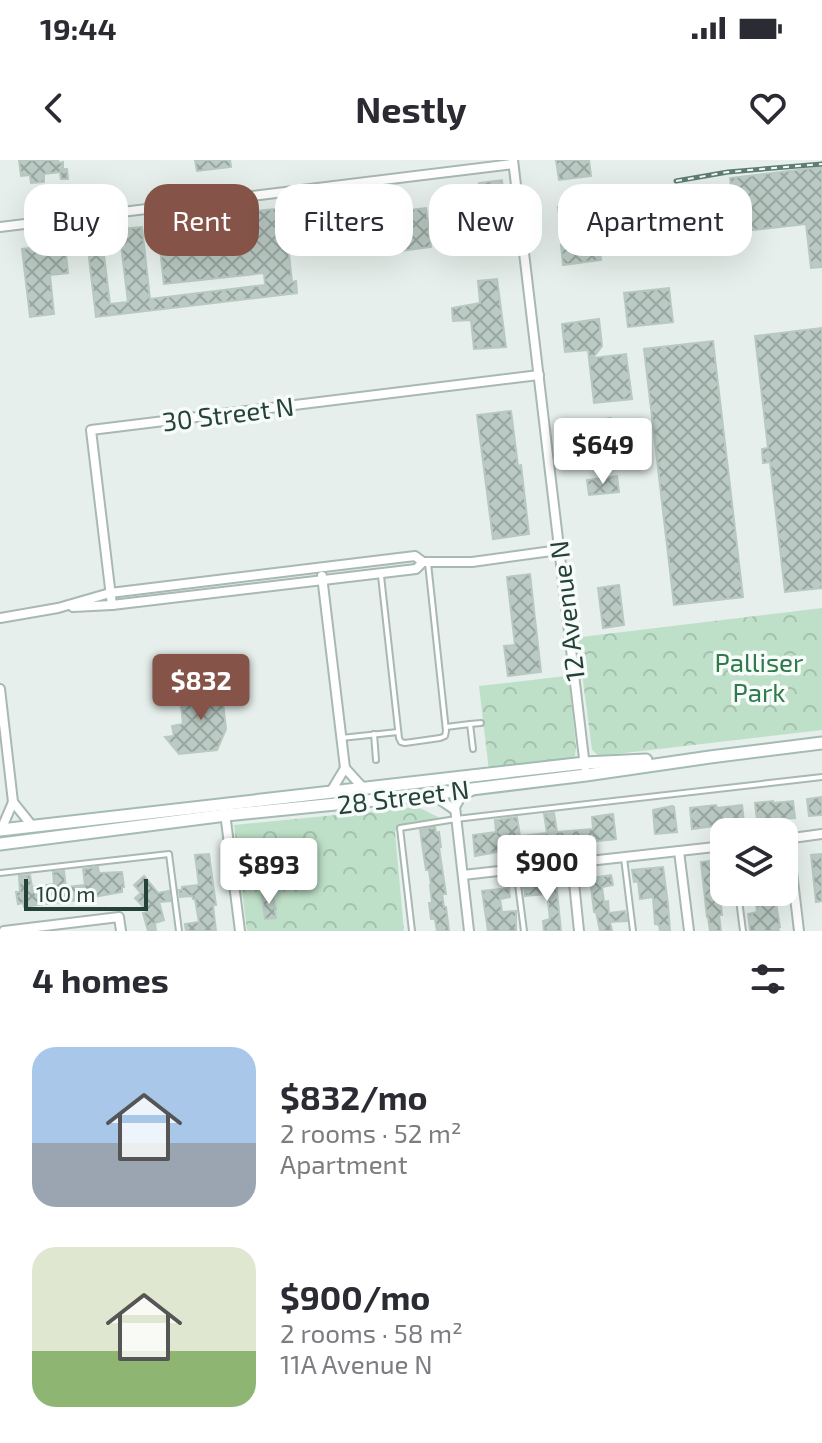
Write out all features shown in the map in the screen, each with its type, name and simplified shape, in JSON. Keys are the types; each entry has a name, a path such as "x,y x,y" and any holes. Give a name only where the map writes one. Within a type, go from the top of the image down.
{"main road":[{"name":"28 Street N","path":"0,844 330,793 710,757 822,743"},
{"name":"28 Street N","path":"0,830 415,796 586,769"}],"street":[{"path":"0,227 513,162"},
{"name":"12 Avenue N","path":"513,162 586,769"},
{"name":"30 Street N","path":"112,605 91,430 539,375"},
{"path":"0,618 58,608 110,593 321,567 415,556 426,562 472,562 559,550"},
{"path":"58,608 112,605 416,569 426,562"},
{"path":"321,567 345,768 364,789"},
{"path":"0,689 13,802 0,830"},
{"path":"330,793 345,768"},
{"path":"469,931 455,807 462,795 480,787"},
{"path":"415,796 439,799 456,814"},
{"path":"13,802 33,827"},
{"path":"224,810 240,931"},
{"path":"798,837 822,834"},
{"path":"463,875 710,848"},
{"path":"679,851 689,931"},
{"path":"572,863 579,931"},
{"path":"796,906 799,931"},
{"path":"4,931 63,927 119,917 121,931"}],"lane":[{"path":"381,573 401,742 440,738 445,736 446,727 426,562"},
{"path":"446,727 481,723"},
{"path":"470,724 473,749"},
{"path":"341,738 398,732"},
{"path":"374,734 376,760"},
{"path":"412,931 400,828 456,814 822,777"},
{"path":"0,873 169,854 179,931"},
{"path":"624,857 633,931"},
{"path":"516,869 524,931"},
{"path":"740,906 743,931"}],"green space":[{"name":"Palliser Park","path":"822,608 822,730 599,756 592,750 578,643 581,637"},
{"path":"566,676 569,679 575,756 570,761 489,771 479,686"},
{"path":"418,807 440,818 397,828 395,832 404,931 247,931 234,825"}],"building":[{"path":"19,160 58,160 59,163 63,162 63,169 67,169 68,179 61,179 60,172 44,174 44,182 31,183 30,175 21,176"},
{"path":"195,160 230,160 231,167 197,171"},
{"path":"556,160 589,160 591,176 559,180"},
{"path":"822,167 822,267 811,268 806,224 752,230 752,184 731,184 730,178"},
{"path":"502,180 502,184 479,184"},
{"path":"426,208 429,247 413,249 413,209"},
{"path":"275,209 275,256 289,256 292,282 296,281 297,293 96,317 89,256 104,256 110,304 128,302 122,256 128,256 128,228 142,227 150,299 265,285 264,273 164,284 161,256 259,256 259,211"},
{"path":"22,249 24,256 66,256 68,273 50,275 54,314 30,317"},
{"path":"562,256 600,256 601,260 563,265"},
{"path":"497,279 506,347 474,349 471,320 453,321 452,308 480,303 478,281"},
{"path":"669,288 673,322 628,327 624,293"},
{"path":"599,319 602,346 593,358 626,354 632,399 594,403 588,350 565,352 562,324"},
{"path":"822,328 822,588 785,592 770,462 763,463 762,449 768,448 755,336"},
{"path":"713,341 743,597 674,605 644,349"},
{"path":"511,411 529,534 493,539 477,415"},
{"path":"611,418 613,434 582,437 580,422"},
{"path":"617,476 619,492 589,495 587,480"},
{"path":"530,574 541,672 508,676 504,646 515,645 507,577"},
{"path":"619,585 624,625 603,628 598,588"},
{"path":"221,685 226,729 217,750 179,754 165,737 174,736 172,726 183,724 181,705 190,703 188,688"},
{"path":"822,797 822,815 809,816 807,799"},
{"path":"793,801 795,818 757,818 755,803"},
{"path":"742,805 744,818 710,818 710,827 692,829 690,808"},
{"path":"672,806 677,832 655,834 653,810"},
{"path":"554,813 557,832 593,829 592,817 613,814 616,839 475,856 473,835 496,832 495,820 517,817 520,836 547,833 544,814"},
{"path":"435,827 436,833 439,832 446,894 442,894 449,931 437,931 435,919 431,919 431,885 420,830"},
{"path":"209,854 216,931 186,931 185,924 199,922 195,899 192,896 180,897 179,890 199,885 195,855"},
{"path":"822,854 822,901 816,902 811,855"},
{"path":"710,861 710,906 721,906 721,931 710,931 701,862"},
{"path":"98,867 99,873 122,872 122,892 60,903 24,907 23,903 18,904 16,892 20,892 19,876 30,875 32,887 54,884 53,872 64,871 66,887 85,885 83,869"},
{"path":"663,867 670,931 660,931 659,925 655,924 653,897 640,899 638,881 634,882 632,870"},
{"path":"611,875 613,885 602,887 604,902 608,901 609,913 625,911 627,921 610,922 612,931 600,931 590,878"},
{"path":"144,876 158,893 169,891 170,901 159,902 164,920 155,923 156,931 148,931 143,913 148,912 135,898 141,893 134,885"},
{"path":"556,882 561,931 544,931 543,921 550,919 547,894 525,896 524,885"},
{"path":"509,888 510,897 500,899 502,912 516,911 516,931 488,931 482,891"},
{"path":"273,894 276,918 265,919 262,895"},
{"path":"756,906 776,906 779,931 750,931 748,914 757,912"}],"railway":[{"path":"676,181 728,172 822,164"}]}
